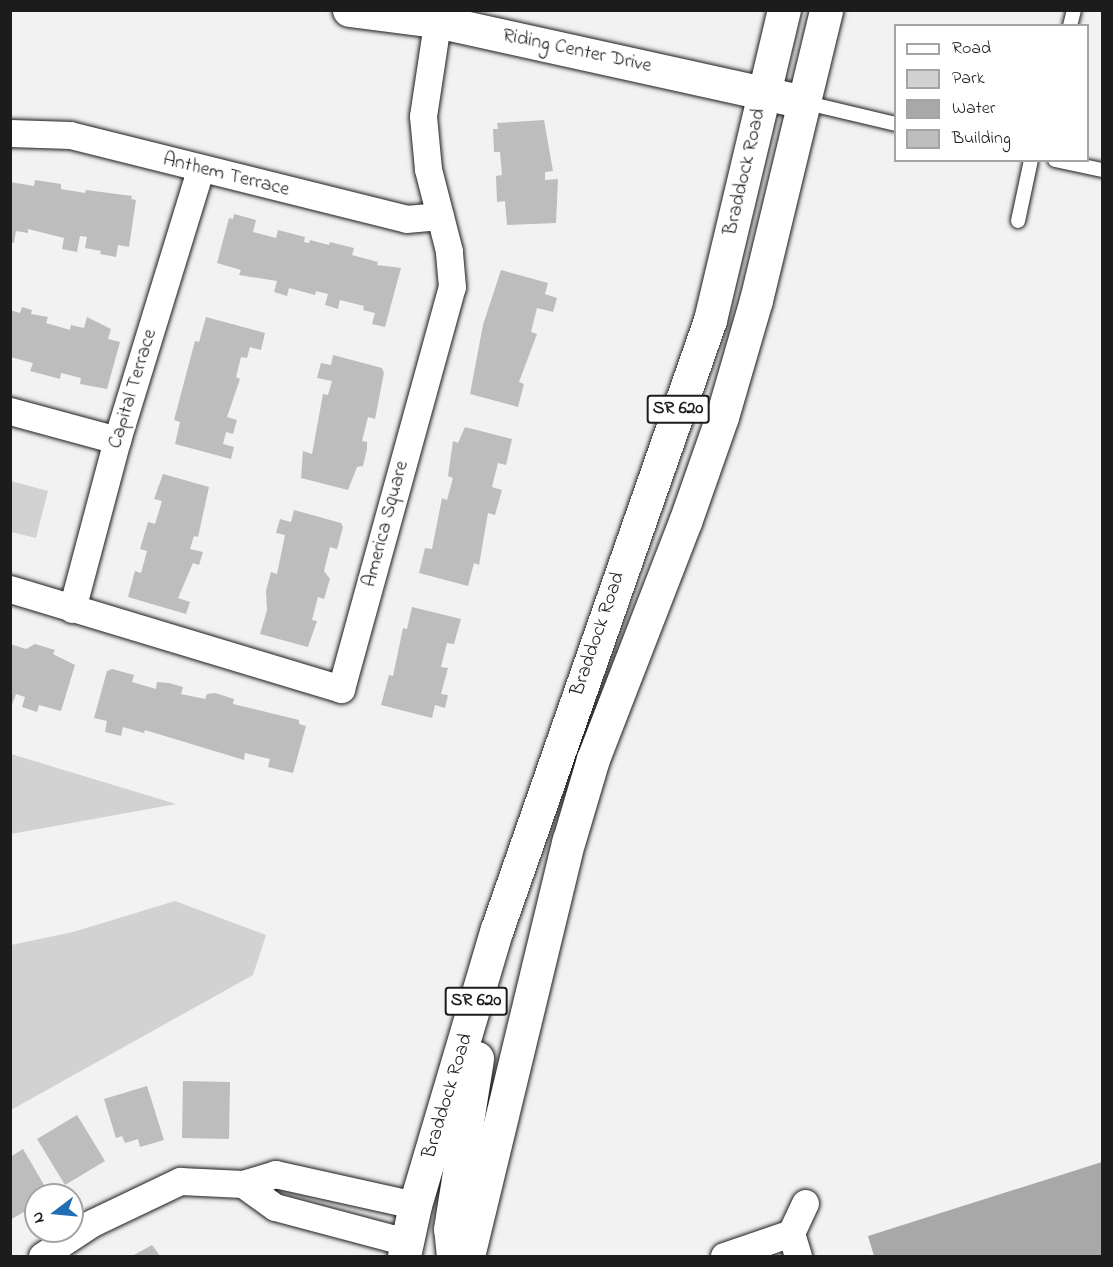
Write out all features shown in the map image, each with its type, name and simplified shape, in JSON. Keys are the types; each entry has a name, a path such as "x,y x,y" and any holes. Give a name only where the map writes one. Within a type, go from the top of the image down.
{"main road":[{"name":"Riding Center Drive","path":"349,10 438,16 803,102"},
{"name":"Braddock Road","path":"405,1249 415,1205 497,929 710,320 784,10"},
{"name":"Braddock Road","path":"468,1257 568,840 592,759 685,522 722,417 756,300 826,10"},
{"path":"453,1257 450,1229 497,929"}],"street":[{"name":"America Square","path":"10,589 341,689 452,287 449,251 428,169 423,116 438,16"},
{"name":"Anthem Terrace","path":"10,133 70,135 200,170 406,219 440,216"},
{"name":"Capital Terrace","path":"72,609 117,440 200,170"},
{"path":"10,411 117,440"},
{"path":"42,1257 92,1223 180,1181 243,1184 275,1174 415,1205"},
{"path":"243,1184 275,1207 405,1249"},
{"path":"724,1257 795,1245 805,1203"}],"lane":[{"path":"803,102 894,124"},
{"path":"1018,221 1031,162"},
{"path":"1064,162 1102,170"}],"green space":[{"path":"11,481 48,491 36,538 11,532"},
{"path":"11,754 176,804 11,834"},
{"path":"175,901 266,935 253,975 11,1110 11,945 73,932"}],"water":[{"path":"1102,1162 1102,1256 874,1256 868,1236"}],"building":[{"path":"544,120 553,171 545,172 545,180 558,179 556,223 507,225 505,201 497,202 496,176 502,175 500,152 494,152 493,129 498,129 497,123"},
{"path":"35,180 61,184 61,189 85,193 86,190 132,196 131,199 136,200 129,247 118,245 116,257 100,254 101,251 85,248 87,237 80,236 77,252 62,249 64,238 28,229 28,233 16,231 14,243 10,242 10,182 34,186"},
{"path":"234,214 256,220 253,232 276,238 278,230 305,237 304,242 309,243 310,240 329,245 330,242 354,248 352,255 378,262 377,265 401,268 385,327 372,324 375,313 363,310 364,306 340,300 338,309 325,305 328,294 316,291 315,295 289,288 287,296 274,292 277,281 239,275 241,270 217,263 229,218 233,219"},
{"path":"501,270 548,283 545,294 557,298 553,312 537,308 531,332 537,334 519,382 524,384 518,407 470,394 483,325"},
{"path":"22,307 32,310 31,314 48,317 46,323 70,330 71,325 84,328 87,317 111,329 108,339 120,342 107,389 80,384 81,378 61,373 60,379 30,371 33,363 10,357 10,310 20,313"},
{"path":"206,317 265,333 261,350 250,347 247,358 241,357 236,377 240,379 227,417 237,420 233,434 226,432 223,444 234,447 231,459 175,444 180,422 174,420 195,341 199,342"},
{"path":"333,355 382,368 384,373 375,419 368,417 362,441 367,442 363,466 357,467 348,490 301,478 303,451 312,454 323,394 328,395 332,381 317,378 321,363 331,365"},
{"path":"465,427 512,439 506,465 498,463 492,487 502,490 495,515 488,513 479,565 474,563 468,586 419,573 425,548 432,549 442,498 447,500 453,478 448,476 453,441 458,443"},
{"path":"163,474 209,487 198,537 194,536 190,549 203,552 199,565 193,563 178,598 190,602 186,614 128,597 135,571 141,573 147,551 140,549 148,522 155,524 162,501 154,499"},
{"path":"294,510 341,523 343,527 337,549 330,547 324,571 330,579 324,599 318,597 312,620 317,621 308,647 260,634 267,610 266,591 271,572 277,574 285,535 276,533 280,519 291,522"},
{"path":"412,607 461,619 454,644 447,643 441,667 448,668 441,694 448,695 445,708 435,705 432,718 381,705 389,675 393,676 403,628 407,629"},
{"path":"10,644 26,649 35,644 55,650 53,654 75,665 61,711 39,705 37,712 22,707 25,697 16,694 10,710"},
{"path":"112,669 134,675 132,682 156,689 157,682 169,683 183,687 181,694 205,699 207,694 215,693 234,699 233,704 299,720 299,724 306,726 293,773 268,767 270,759 245,753 244,760 145,730 144,733 123,727 121,736 105,732 107,721 94,718 107,671"},
{"path":"183,1081 230,1082 229,1139 182,1138"},
{"path":"147,1086 164,1140 140,1147 138,1139 125,1143 122,1136 116,1138 104,1099"},
{"path":"77,1115 105,1161 68,1183 64,1183 37,1139"},
{"path":"23,1149 43,1183 24,1183 24,1212 10,1220 10,1157"},
{"path":"152,1245 160,1256 132,1256"}]}
